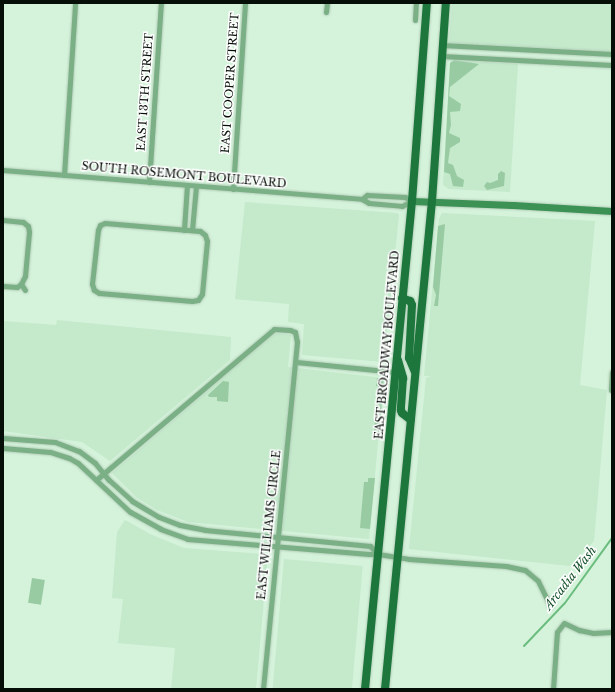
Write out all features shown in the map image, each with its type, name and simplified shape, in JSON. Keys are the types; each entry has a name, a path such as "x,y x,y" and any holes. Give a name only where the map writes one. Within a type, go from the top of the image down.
{"main road":[{"name":"EAST BROADWAY BOULEVARD","path":"365,689 412,201 427,3"},
{"path":"385,689 432,201 446,3"},
{"path":"402,298 410,301 412,305 409,358 415,373"},
{"path":"397,355 403,378 401,410 402,413 411,420"}],"street":[{"path":"64,175 75,3"},
{"name":"EAST 13TH STREET","path":"149,182 161,3"},
{"name":"EAST COOPER STREET","path":"233,189 244,3"},
{"path":"326,12 327,3"},
{"path":"415,20 416,3"},
{"path":"442,45 612,54"},
{"path":"442,56 612,65"},
{"name":"SOUTH ROSEMONT BOULEVARD","path":"3,170 362,199 369,203 402,206 412,201"},
{"path":"184,230 187,185"},
{"path":"192,230 196,186"},
{"name":"SOUTH ROSEMONT BOULEVARD","path":"362,199 367,195 405,197 412,201"},
{"path":"412,201 612,211"},
{"path":"3,220 30,224 25,276 22,284 17,287 3,286"},
{"path":"105,223 192,230 200,231 205,235 207,241 202,294 198,300 192,301 99,293 94,290 92,284 98,230 100,225 105,223"},
{"path":"22,284 25,290"},
{"name":"EAST WILLIAMS CIRCLE","path":"96,480 274,328 295,332 298,339 296,362 263,689"},
{"path":"296,362 395,372"},
{"path":"610,390 612,372"},
{"path":"3,438 55,442 70,446 87,456 132,501 144,509 169,521 194,528 370,546 378,554"},
{"path":"3,448 59,453 78,463 130,512 161,529 198,541 378,554 506,566 525,570 538,581 550,606"},
{"path":"553,689 557,631 564,623 579,630 593,633 612,632"}],"shaded area":[{"path":"452,3 609,3 612,7 612,52 449,43"},
{"path":"454,60 518,64 510,192 449,189 443,185 450,63"},
{"path":"454,60 479,64 450,87 449,96 461,104 460,111 450,112 451,125 449,133 460,138 460,142 450,148 448,163 453,165 457,176 464,180 463,187 453,186 450,174 444,172 450,63"},
{"path":"501,171 505,173 504,186 487,190 484,186 487,182 490,183 498,180 498,174"},
{"path":"245,202 397,213 399,215 384,362 302,355 304,324 288,322 289,304 235,299"},
{"path":"442,213 595,221 580,385 607,390 594,541 570,566 409,549 426,378 431,376 424,376 439,219"},
{"path":"445,224 438,306 434,306 436,295 433,287 438,226"},
{"path":"57,320 231,337 230,360 110,461 82,442 3,431 3,321 56,325"},
{"path":"275,333 291,335 288,367 384,378 369,539 188,522 157,510 136,497 112,473"},
{"path":"377,378 384,378 379,434 374,433 377,393 380,394 381,391 378,390 378,386 376,386"},
{"path":"223,381 229,382 228,402 217,401 217,397 209,397 208,395"},
{"path":"368,478 375,478 370,529 360,528 364,482 368,482"},
{"path":"125,520 150,534 184,548 262,554 267,565 256,689 171,689 175,648 118,643 123,599 112,598 117,532"},
{"path":"284,559 363,566 352,689 273,689"},
{"path":"32,578 45,580 41,605 28,603"}],"waterway":[{"name":"Arcadia Wash","path":"524,646 565,603 612,538"}]}
